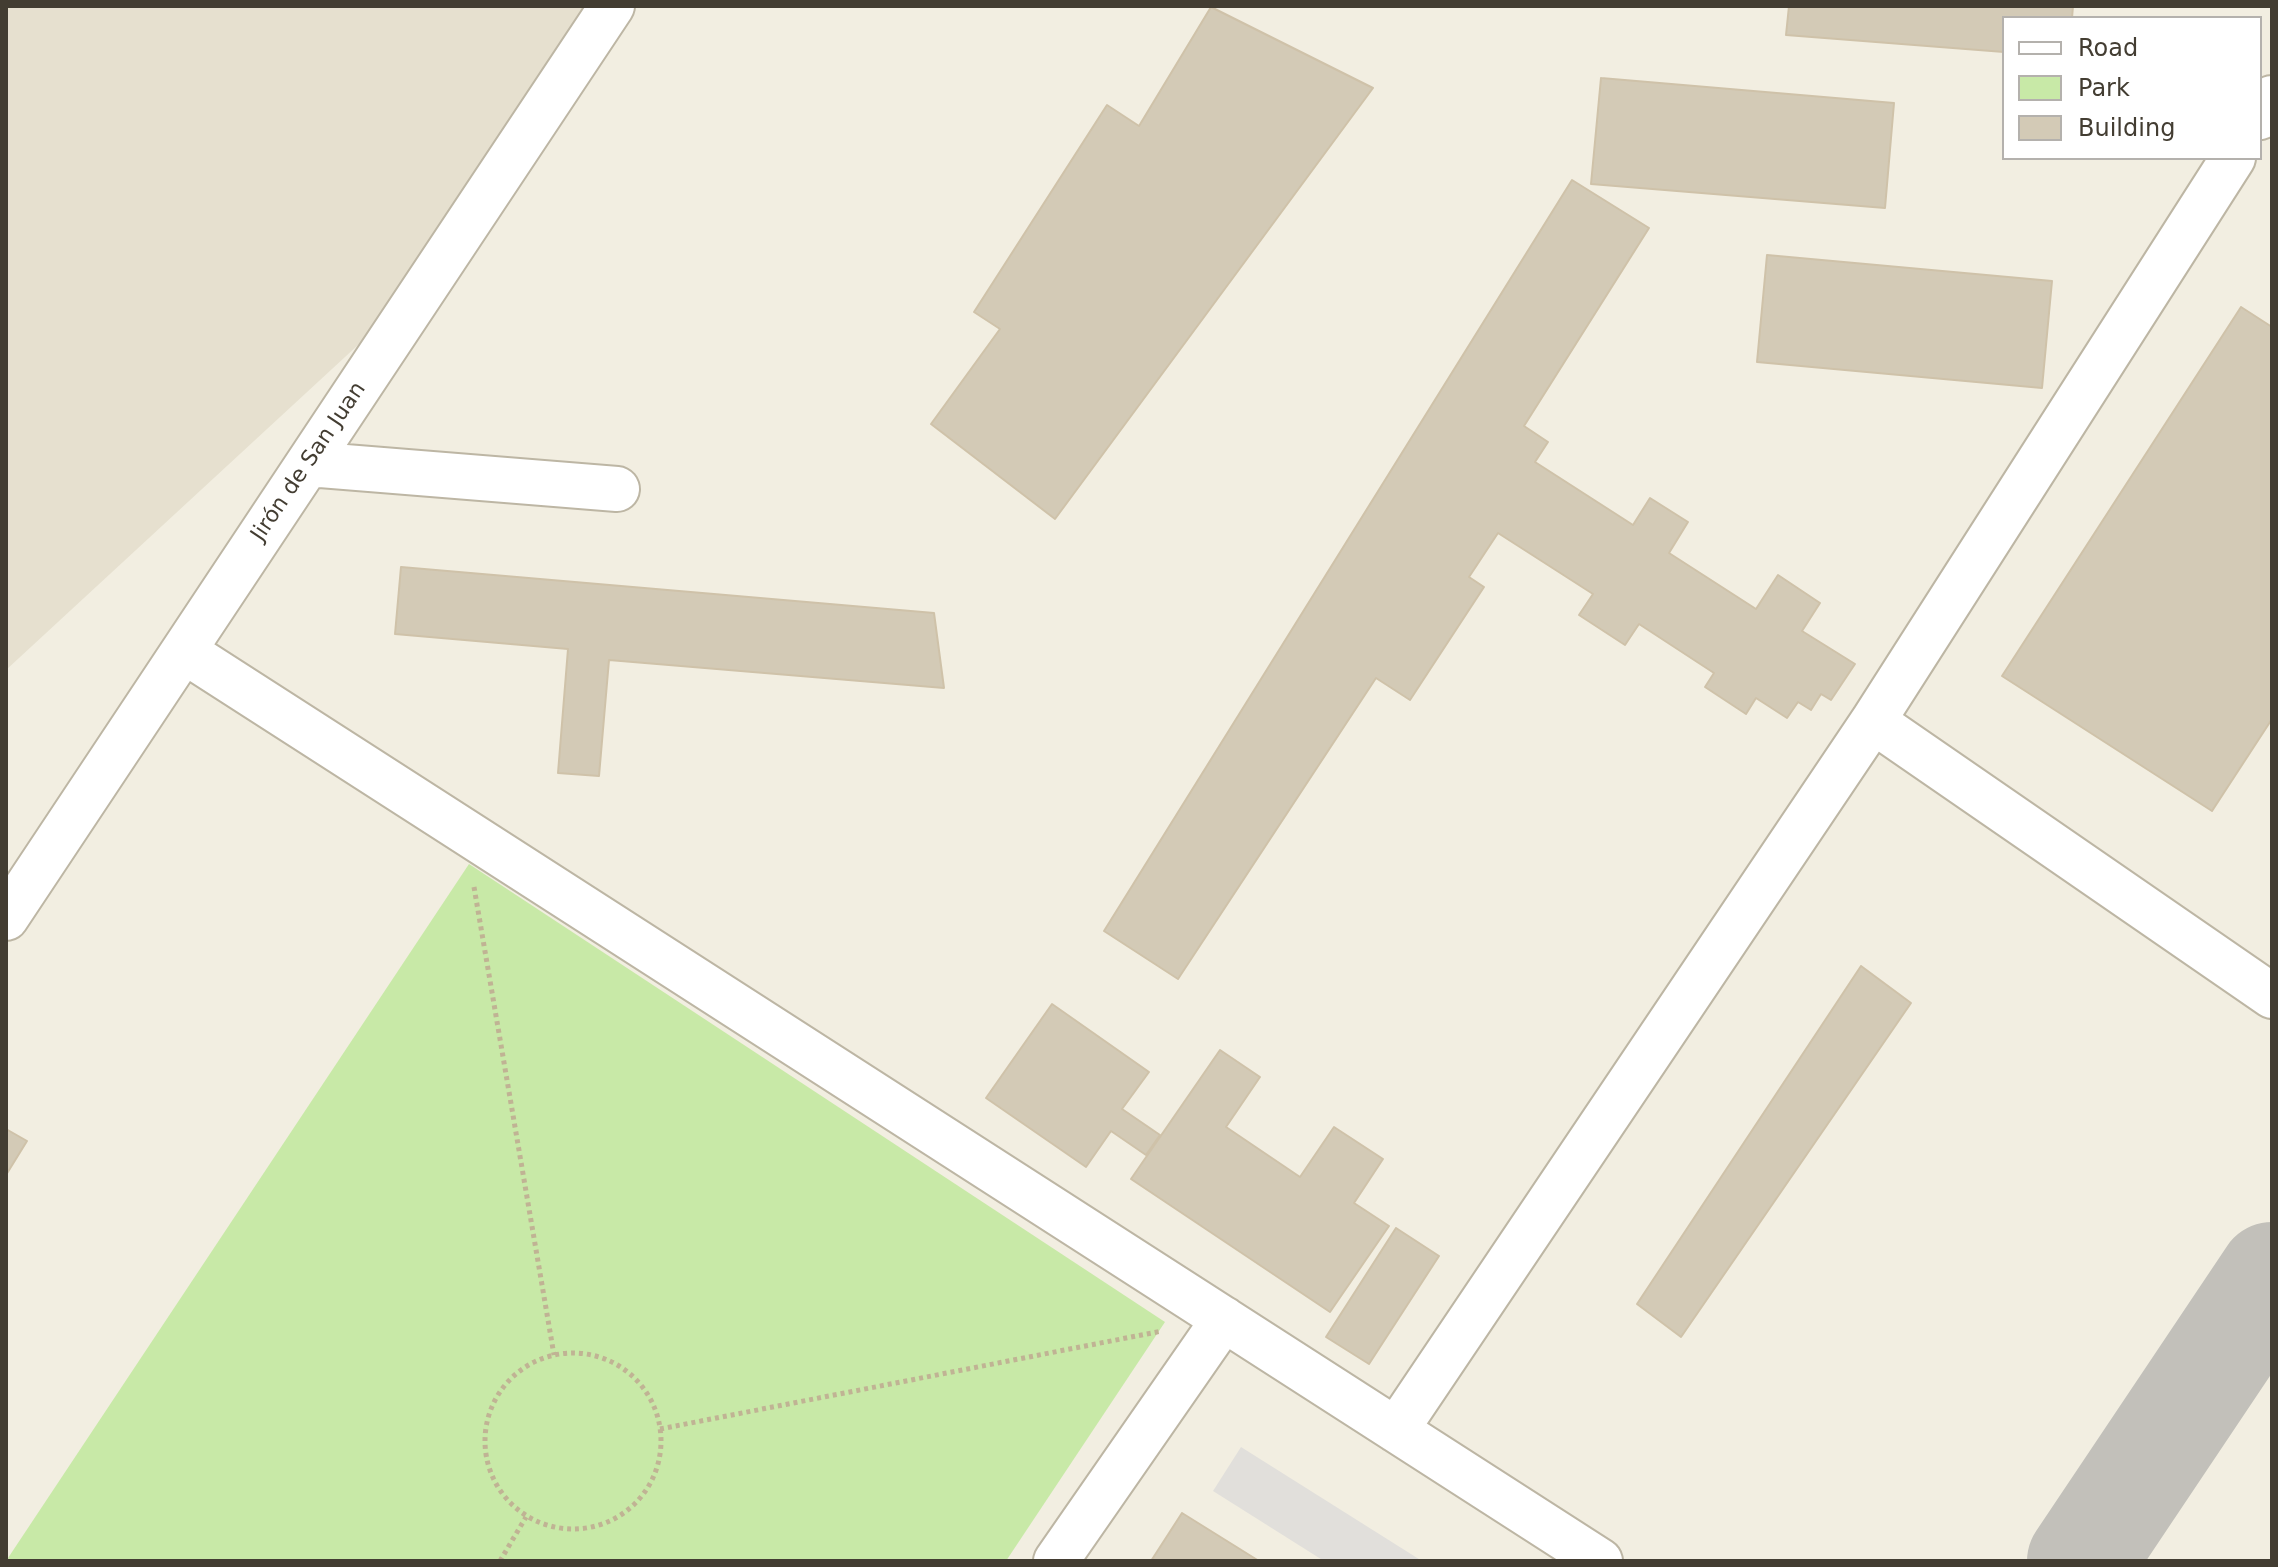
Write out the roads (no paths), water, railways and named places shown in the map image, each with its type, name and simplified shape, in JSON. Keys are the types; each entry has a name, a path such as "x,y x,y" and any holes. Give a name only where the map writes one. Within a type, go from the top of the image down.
{"lane":[{"name":"Jirón de San Juan","path":"6,918 612,6"},
{"path":"1396,1430 1873,721 2232,160"},
{"path":"308,464 617,489"},
{"path":"184,651 1600,1561"},
{"path":"1873,721 2272,996"},
{"path":"1056,1561 1224,1319"}]}
